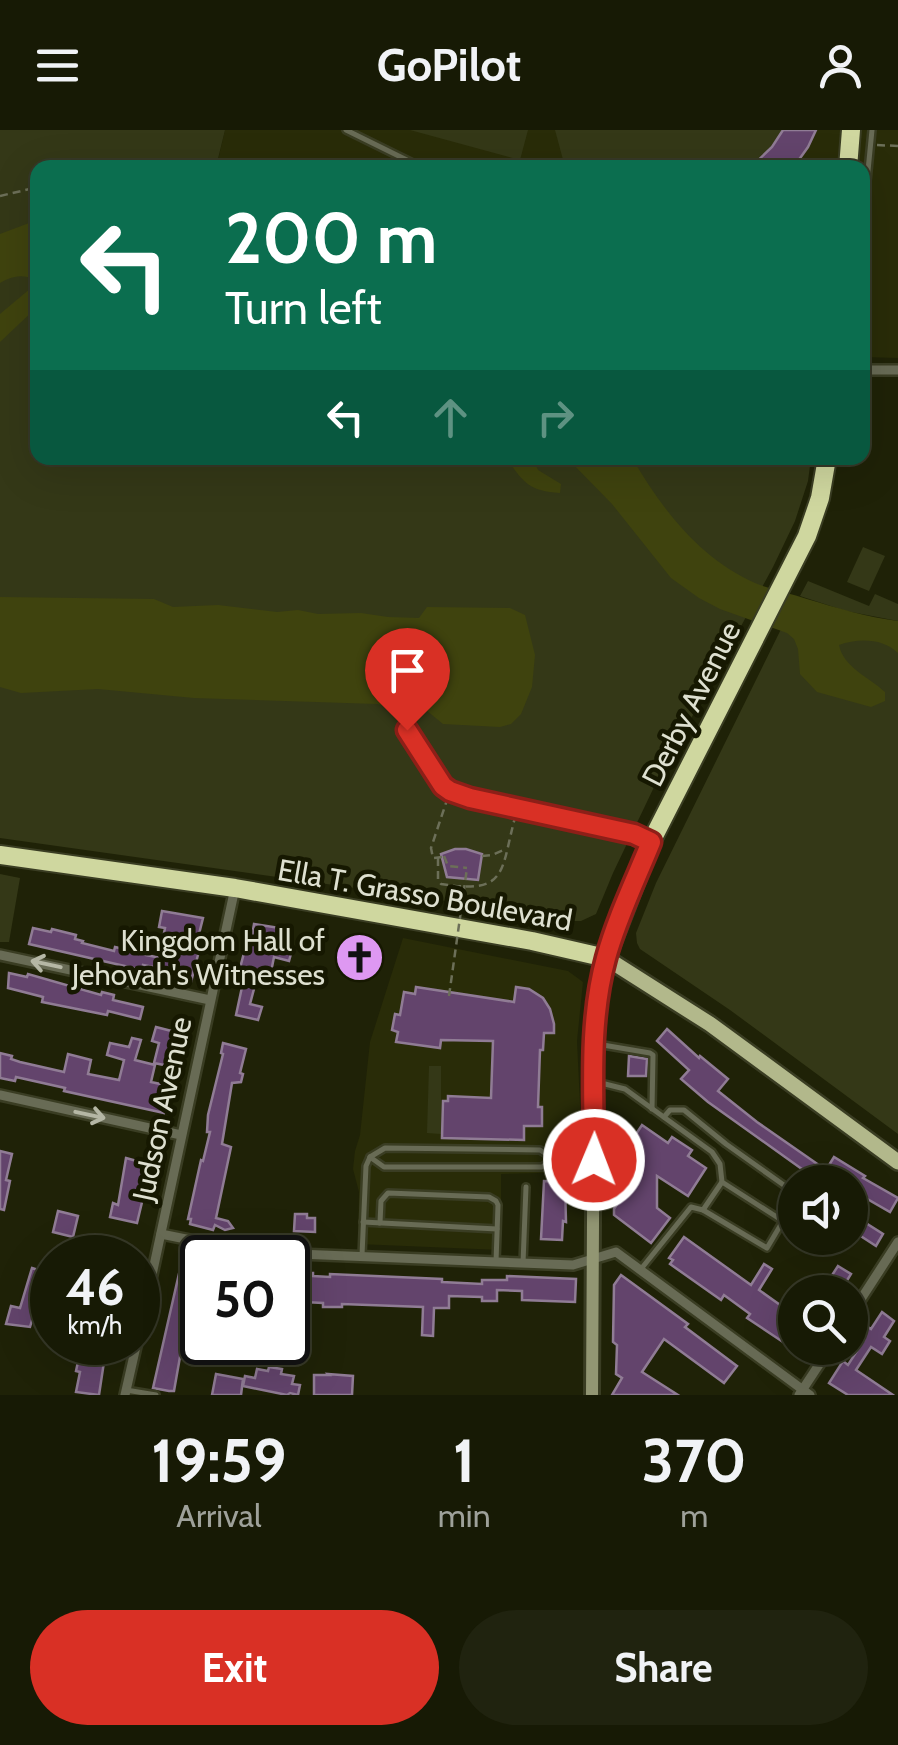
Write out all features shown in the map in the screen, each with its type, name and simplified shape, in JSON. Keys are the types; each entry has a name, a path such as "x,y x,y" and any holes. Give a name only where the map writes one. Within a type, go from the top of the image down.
{"highway":[{"path":"848,160 850,130"},
{"name":"Derby Avenue","path":"606,958 651,842 807,536 826,465"},
{"name":"Ella T. Grasso Boulevard","path":"0,855 235,888 606,958"}],"main road":[{"name":"Derby Avenue","path":"592,1395 595,1044 606,958"},
{"name":"Ella T. Grasso Boulevard","path":"606,958 710,1024 898,1162"}],"street":[{"path":"870,370 898,370"},
{"name":"Judson Avenue","path":"160,1238 235,888"},
{"path":"0,955 210,1000"},
{"path":"0,1095 180,1135"},
{"path":"161,1234 250,1252 496,1262 573,1265 616,1252 804,1393 820,1365"},
{"path":"868,1288 898,1242"},
{"name":"Judson Avenue","path":"126,1392 132,1365"}],"lane":[{"path":"346,130 407,160"},
{"path":"869,160 872,130"},
{"path":"407,730 432,772 450,791 634,834 651,842"},
{"path":"595,1044 650,1052 654,1059 652,1109"},
{"path":"594,1082 626,1089 716,1156 722,1182 703,1210"},
{"path":"664,1117 670,1110 684,1110 778,1181"},
{"path":"716,1156 726,1144"},
{"path":"362,1256 364,1178 370,1157 384,1148 540,1150 554,1158 594,1160"},
{"path":"370,1157 384,1167 542,1168 554,1158"},
{"path":"640,1270 690,1207 703,1210 767,1248 783,1222 722,1182"},
{"path":"523,1263 526,1186"},
{"path":"380,1223 381,1201 388,1194 489,1197 496,1201 496,1262"},
{"path":"363,1222 497,1229"},
{"path":"126,1392 156,1395"}],"path":[{"path":"871,144 898,146"},
{"path":"0,196 30,189"},
{"path":"398,706 407,730"},
{"path":"449,996 467,868 448,866 441,857 431,854 450,791"},
{"path":"441,857 438,880 442,884 479,888 488,885 498,877 518,808"},
{"path":"482,856 507,848"}],"shaded area":[{"path":"0,130 225,130 218,160 30,160 30,465 810,465 795,521 773,567 655,785 596,914 581,921 0,838"},
{"path":"225,130 898,130 898,358 870,357 870,160 218,160"},
{"path":"410,130 528,130 520,160"},
{"path":"555,130 816,130 799,160 563,160"},
{"path":"30,223 30,278 18,276 0,283 0,234"},
{"path":"30,289 30,314 0,342 0,314"},
{"path":"511,465 536,465 561,484 560,493 541,490"},
{"path":"574,465 636,465 656,496 699,546 755,583 852,612 898,621 898,653 885,644 870,641 839,645 851,666 885,692 885,701 871,707 817,692 800,674 794,639 720,609 671,578 612,504"},
{"path":"863,547 885,556 869,591 847,582"},
{"path":"808,581 869,606 875,594 898,604 898,621 846,611 800,596"},
{"path":"0,597 154,599 173,607 218,605 277,612 419,618 427,607 510,608 525,615 535,655 532,687 521,714 511,724 500,727 443,724 413,704 389,707 194,698 98,689 21,693 0,687"},
{"path":"787,617 898,635 898,1134 640,949 637,943 636,933 656,883"},
{"path":"0,874 20,878 9,942 0,942"},
{"path":"403,938 568,971 583,982 577,1041 580,1172 501,1174 501,1250 358,1244 359,1192 353,1169 370,1042"},
{"path":"429,1066 441,1066 441,1134 427,1133"}],"building":[{"path":"783,130 816,130 799,160 758,160"},
{"path":"455,849 482,854 478,880 447,877 441,854"},
{"path":"162,911 203,918 191,982 163,975 164,969 143,965 142,970 29,944 33,928 51,932 52,929 76,935 75,939 82,943 114,951 115,947 133,951 134,947 147,950 146,955 171,960 177,936 164,933 165,928 159,927"},
{"path":"254,924 286,929 283,947 292,950 289,961 274,957 271,972 259,970 250,1004 262,1007 258,1020 236,1015 242,987 236,983 244,953 249,954"},
{"name":"Kingdom Hall of Jehovah's Witnesses","path":"351,937 374,940 370,976 365,979 347,973"},
{"path":"9,973 114,995 113,1000 143,1007 140,1019 42,1002 43,997 8,988"},
{"path":"416,987 514,1002 516,987 529,989 543,998 550,1009 554,1033 544,1033 540,1050 538,1107 542,1107 542,1126 524,1126 524,1140 442,1138 443,1101 448,1101 448,1096 491,1098 493,1041 441,1040 440,1048 396,1042 398,1032 392,1030 395,1014 400,1015 404,992 415,994"},
{"path":"156,1027 183,1034 174,1067 154,1063 159,1043 152,1041"},
{"path":"667,1029 728,1079 718,1091 819,1165 796,1165 708,1102 681,1079 689,1070 657,1041"},
{"path":"132,1038 141,1040 135,1060 155,1065 151,1082 170,1086 164,1113 16,1077 15,1081 0,1078 0,1053 64,1072 68,1054 91,1060 88,1074 119,1080 124,1060 107,1055 110,1043 129,1047"},
{"path":"223,1043 246,1049 241,1082 232,1083 222,1144 231,1147 216,1218 228,1221 233,1228 225,1230 215,1225 213,1230 190,1224 188,1219 210,1132 208,1115"},
{"path":"629,1056 647,1059 646,1076 628,1076"},
{"path":"642,1125 668,1143 672,1137 692,1150 688,1156 706,1168 688,1196 657,1176 657,1208 670,1218 651,1243 614,1215 618,1203 613,1200 629,1176 615,1166"},
{"path":"0,1151 12,1154 4,1210 0,1209"},
{"path":"834,1157 847,1165 829,1165"},
{"path":"126,1158 151,1165 137,1223 110,1217 113,1203 118,1205"},
{"path":"544,1181 565,1182 566,1222 563,1221 562,1240 541,1239"},
{"path":"868,1181 898,1198 890,1212 868,1199"},
{"path":"58,1211 78,1216 73,1235 53,1232"},
{"path":"295,1214 315,1218 315,1232 294,1231"},
{"path":"868,1224 883,1234 876,1246 868,1241"},
{"path":"684,1237 751,1285 764,1264 772,1269 759,1290 778,1303 778,1339 747,1318 750,1314 724,1295 721,1300 670,1264 673,1260 669,1258"},
{"path":"838,1266 851,1274 850,1275 832,1275"},
{"path":"180,1269 180,1357 174,1391 153,1388"},
{"path":"310,1273 482,1284 482,1280 507,1280 507,1276 576,1279 575,1302 522,1300 522,1291 497,1290 497,1301 449,1296 449,1308 434,1308 433,1336 422,1335 423,1307 323,1307 323,1303 310,1302"},
{"path":"30,1275 30,1327 6,1324 11,1306 20,1308"},
{"path":"621,1275 737,1366 724,1383 664,1339 642,1372 678,1395 612,1395 622,1378 616,1374 617,1345 613,1342 614,1285"},
{"path":"882,1312 894,1321 884,1337 890,1341 882,1354 871,1347 868,1352 868,1327 871,1329"},
{"path":"77,1365 104,1365 99,1395 76,1392 80,1372 76,1371"},
{"path":"840,1365 859,1365 856,1370 893,1395 848,1395 829,1383"},
{"path":"269,1367 294,1376 292,1384 300,1385 298,1395 243,1386 245,1376 255,1378 257,1369 268,1371"},
{"path":"216,1374 243,1379 241,1395 212,1395"},
{"path":"314,1375 353,1376 352,1395 314,1395"}],"place":[{"name":"Kingdom Hall of Jehovah's Witnesses","path":"360,957"}],"route":[{"path":"407,730 432,772 450,791 634,834 651,842 606,958 597,1008 594,1160"}]}
